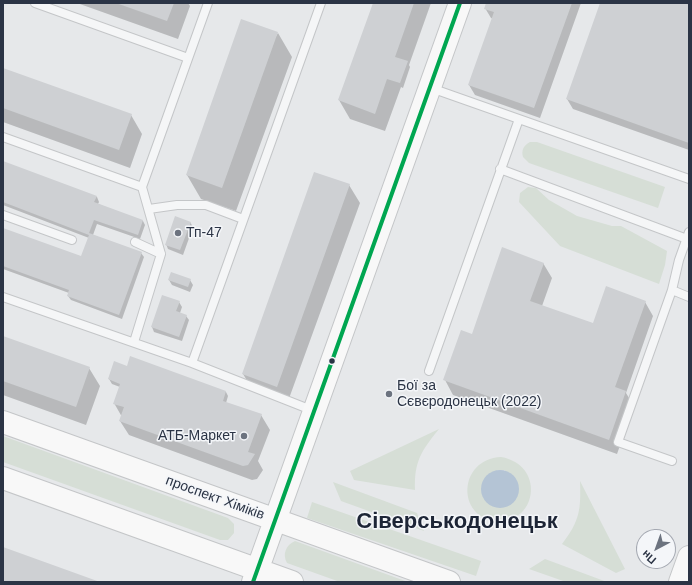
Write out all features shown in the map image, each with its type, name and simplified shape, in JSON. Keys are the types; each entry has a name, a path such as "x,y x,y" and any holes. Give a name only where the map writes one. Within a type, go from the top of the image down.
{"main road":[{"path":"256,576 460,3"},
{"name":"проспект Хіміків","path":"3,422 449,582"},
{"path":"3,478 256,576 292,582"},
{"path":"680,582 689,557"}],"lane":[{"path":"35,3 188,58"},
{"path":"134,342 161,254 142,187 208,3"},
{"path":"192,363 321,3"},
{"path":"430,88 689,179"},
{"path":"429,371 519,119"},
{"path":"3,137 142,187"},
{"path":"500,170 688,235 679,260 672,290 618,442 672,461"},
{"path":"149,209 206,205 243,219"},
{"path":"3,215 72,240"},
{"path":"135,242 161,254"},
{"path":"672,290 689,297"},
{"path":"3,297 192,363 314,411"}],"shaded area":[{"path":"530,142 537,142 665,187 658,208 529,163 523,157 522,152 525,146"},
{"path":"528,187 536,188 549,200 577,216 612,226 621,226 667,251 665,265 659,284 560,246 519,202 520,193"},
{"path":"439,429 423,451 417,464 415,490 354,480 350,471"},
{"path":"3,436 228,518 234,524 234,533 228,540 220,540 3,462"},
{"path":"501,457 515,462 525,471 530,482 531,493 528,504 521,513 511,519 497,521 484,517 474,510 469,500 468,489 470,477 476,467 487,460","holes":["497,470 505,470 510,505 503,507"]},
{"path":"580,481 625,569 616,573 562,544 573,528 578,514"},
{"path":"333,482 417,513 424,531 341,501"},
{"path":"312,502 481,561 476,576 307,518"},
{"path":"295,541 408,582 340,582 287,563 285,553 287,547"},
{"path":"545,559 607,582 566,582 529,569"}],"water":[{"path":"496,470 504,470 511,473 516,478 519,489 516,500 511,505 504,508 496,508 489,505 484,500 481,493 481,485 484,478 489,473"}],"building":[{"path":"116,3 174,3 167,21"},
{"path":"373,3 414,3 395,57 408,61 400,83 387,79 375,114 338,100"},
{"path":"486,3 572,3 534,108 468,85 494,12 484,9"},
{"path":"600,3 685,3 689,5 689,143 566,99"},
{"path":"241,19 278,32 222,188 186,175"},
{"path":"3,68 132,114 119,150 3,108"},
{"path":"3,161 97,196 94,202 143,220 138,235 94,220 89,233 142,252 119,315 67,296 69,290 3,266 3,228 81,256 89,235 3,202"},
{"path":"314,172 350,184 277,387 242,374"},
{"name":"Тп-47","path":"175,216 191,222 180,250 165,245"},
{"path":"502,247 544,263 530,301 593,323 606,286 646,301 615,387 626,391 609,440 443,380 461,330 472,334"},
{"path":"171,272 191,279 188,287 168,280"},
{"path":"162,295 180,301 176,311 187,315 179,337 151,327"},
{"path":"3,336 90,367 76,407 3,381"},
{"path":"130,356 226,391 223,401 262,414 248,452 255,454 248,465 243,466 119,421 124,407 113,404 120,384 108,379 114,361 127,366"},
{"path":"3,547 100,582 3,582"}],"transit line":[{"path":"253,582 460,3"}],"place":[{"name":"Тп-47","path":"178,233"},
{"name":"Бої за Сєвєродонецьк (2022)","path":"389,394"},
{"name":"АТБ-Маркет","path":"244,436"}],"district":[{"name":"Сіверськодонецьк","path":"457,522"}]}
